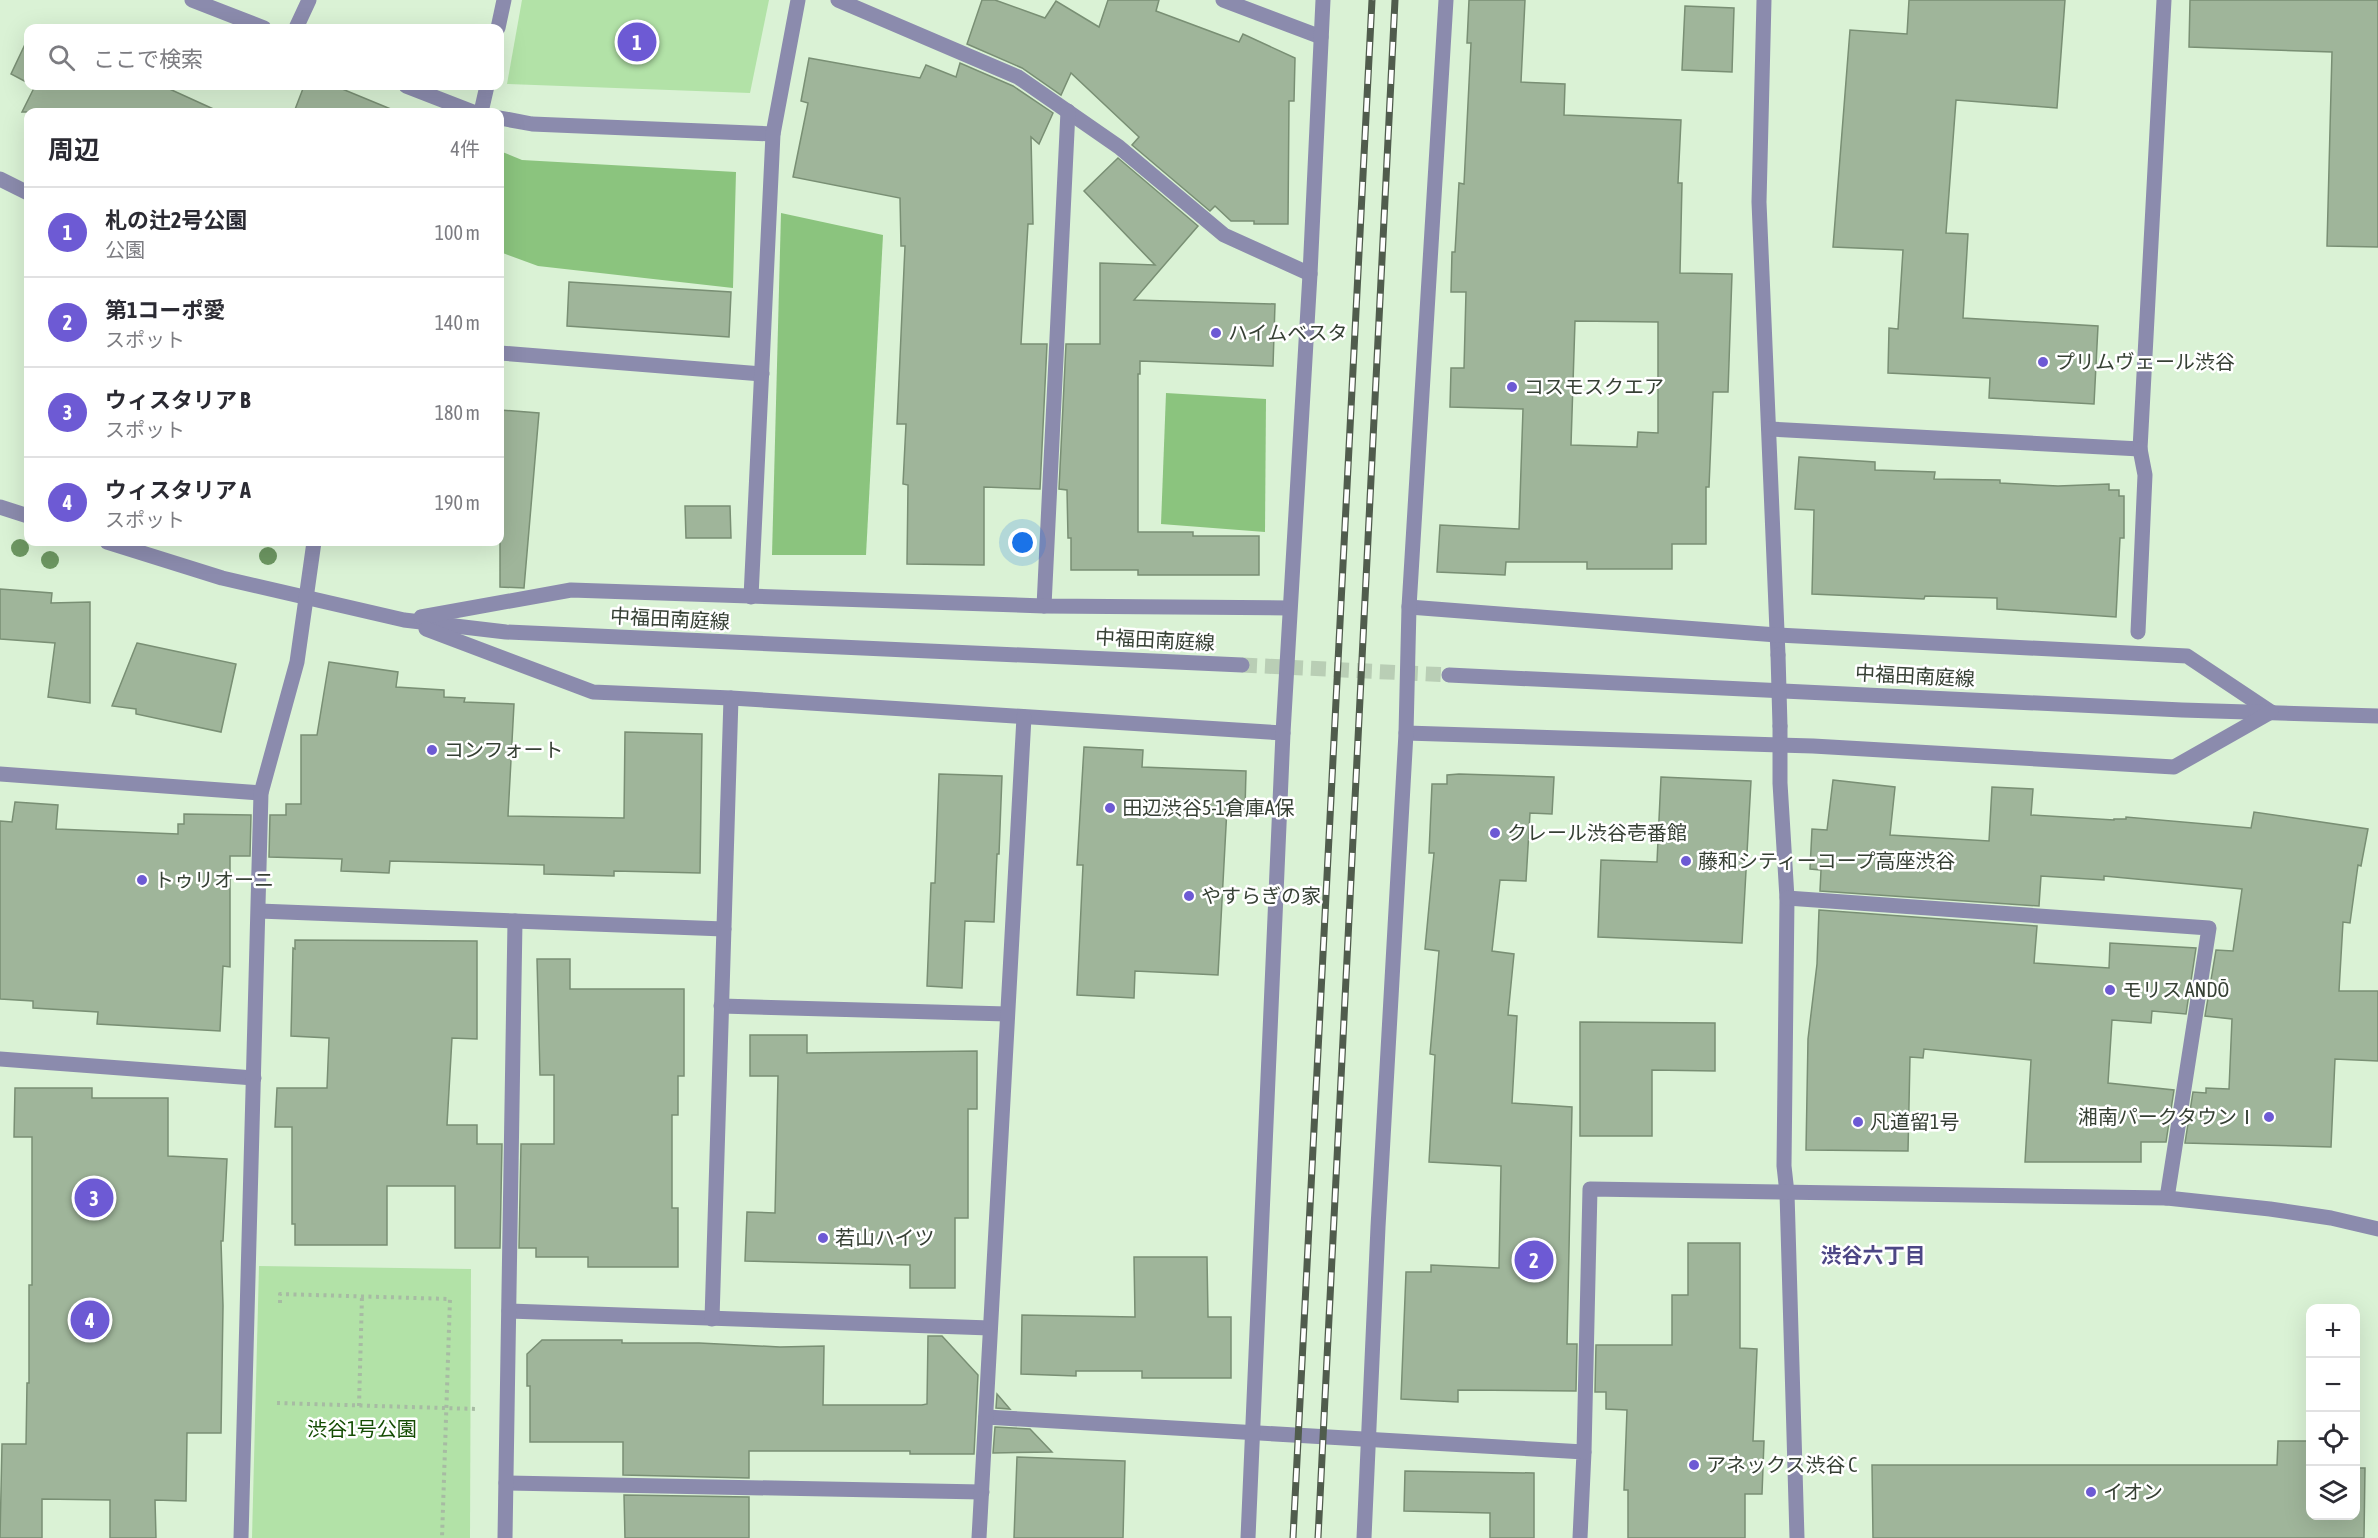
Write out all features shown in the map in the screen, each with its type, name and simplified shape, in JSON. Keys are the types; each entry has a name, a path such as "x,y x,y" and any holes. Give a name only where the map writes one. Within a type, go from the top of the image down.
{"street":[{"path":"192,0 254,24"},
{"path":"298,24 309,0"},
{"path":"499,24 504,0"},
{"path":"751,597 773,134 798,0"},
{"path":"838,0 1018,77 1119,147 1224,235 1310,273"},
{"path":"1223,0 1321,37"},
{"path":"1248,1538 1282,733 1310,273 1323,0"},
{"path":"1365,1538 1378,1227 1406,733 1409,607 1446,0"},
{"path":"1764,0 1759,202 1787,898 1784,1166 1787,1193 1797,1538"},
{"path":"2138,632 2145,475 2140,449 2164,0"},
{"path":"416,90 463,108"},
{"path":"482,108 487,90"},
{"path":"1044,606 1068,111"},
{"path":"504,119 532,124 773,134"},
{"path":"0,179 24,191"},
{"path":"504,353 762,374"},
{"path":"1769,429 2140,449"},
{"path":"0,507 24,515"},
{"name":"中福田南庭線","path":"120,546 222,578 404,620 506,632 1242,664"},
{"path":"241,1538 261,793 297,662 313,546"},
{"path":"404,620 571,590 1044,606 1289,608"},
{"path":"1406,733 1813,746 2174,766 2271,712 2187,656 1777,635 1409,607"},
{"path":"404,620 593,692 730,698 1282,733"},
{"name":"中福田南庭線","path":"1449,675 2378,716"},
{"path":"712,1319 730,698"},
{"path":"980,1538 1024,717"},
{"path":"0,774 261,793"},
{"path":"1787,898 2209,928 2167,1198"},
{"path":"259,911 724,929"},
{"path":"505,1538 515,921"},
{"path":"721,1006 1007,1014"},
{"path":"0,1059 254,1078"},
{"path":"1580,1538 1590,1189 2167,1198 2270,1209 2331,1218 2378,1229"},
{"path":"509,1311 990,1329"},
{"path":"986,1417 1584,1452"},
{"path":"506,1482 982,1492"}],"path":[{"path":"280,1305 280,1294 450,1299 442,1538"},
{"path":"359,1406 362,1296"},
{"path":"277,1392 277,1413"},
{"path":"277,1403 446,1409"}],"green space":[{"path":"522,0 769,0 750,93 507,84"},
{"path":"504,153 522,160 736,172 733,288 538,266 504,253"},
{"path":"781,213 883,235 866,555 772,555"},
{"path":"1166,393 1266,399 1265,532 1161,524"},
{"name":"渋谷1号公園","path":"259,1266 471,1269 470,1538 252,1538"}],"building":[{"path":"982,0 995,0 1045,18 1056,1 1099,27 1108,0 1159,0 1156,11 1239,42 1243,34 1295,58 1294,101 1289,101 1288,224 1231,221 1215,206 1210,211 1132,145 1139,137 1071,73 1061,95 1022,68 967,44"},
{"path":"1469,0 1525,0 1521,82 1565,84 1564,115 1681,120 1678,183 1682,183 1680,273 1732,274 1728,392 1713,392 1709,487 1706,487 1706,544 1672,544 1672,569 1587,569 1587,562 1506,562 1505,575 1437,572 1440,525 1519,529 1523,409 1450,407 1451,368 1464,368 1466,292 1451,292 1452,252 1455,252 1459,183 1464,184 1471,43 1467,43","holes":["1575,321 1658,322 1658,433 1638,432 1637,447 1571,445"]},
{"path":"1909,0 2065,0 2057,108 1956,100 1946,233 1968,234 1963,318 2098,326 2094,404 1989,398 1990,378 1888,373 1889,328 1898,329 1903,250 1833,247 1850,30 1907,34"},
{"path":"2190,0 2378,0 2378,247 2327,246 2332,52 2189,47"},
{"path":"1685,6 1734,8 1732,72 1682,70"},
{"path":"24,46 24,81 11,74"},
{"path":"809,58 920,78 926,65 956,77 960,63 1013,86 1053,113 1039,144 1031,137 1033,224 1028,224 1021,344 1047,344 1040,489 984,487 984,565 907,564 908,485 903,484 906,424 897,424 905,246 901,246 900,198 793,177 808,103 801,101"},
{"path":"33,90 172,90 211,108 24,108"},
{"path":"302,90 345,90 388,108 296,108"},
{"path":"1118,158 1198,226 1134,300 1275,304 1273,366 1140,361 1140,374 1138,374 1138,532 1193,532 1193,536 1259,536 1259,575 1138,575 1138,570 1071,570 1067,490 1059,489 1066,344 1100,344 1100,263 1155,265 1084,191"},
{"path":"569,282 731,292 729,337 567,326"},
{"path":"504,410 539,413 524,588 500,587 500,546 504,546"},
{"path":"1799,457 1875,462 1875,470 1935,472 1934,479 2000,480 2000,483 2058,486 2109,484 2109,490 2119,490 2119,496 2124,496 2124,538 2120,538 2116,617 1997,609 1997,598 1925,596 1924,599 1812,594 1814,510 1795,509"},
{"path":"685,506 730,506 731,538 686,538"},
{"path":"0,589 52,593 51,603 90,602 90,703 48,697 55,643 0,639"},
{"path":"137,643 236,664 221,732 136,714 136,709 112,706"},
{"path":"329,662 398,672 396,687 444,690 444,697 465,698 464,702 514,704 508,816 624,818 625,732 702,734 700,873 614,871 614,876 544,874 544,865 390,861 389,873 341,871 342,859 269,857 270,815 286,815 286,804 301,804 301,735 317,735"},
{"path":"1084,747 1143,750 1142,767 1246,771 1245,809 1227,808 1218,975 1135,971 1134,998 1077,995 1083,865 1077,865"},
{"path":"939,774 1002,776 994,922 965,921 962,988 927,986 931,883 935,883"},
{"path":"1447,775 1554,777 1552,814 1530,813 1526,881 1500,880 1492,951 1514,954 1508,1015 1517,1016 1512,1103 1572,1107 1567,1344 1577,1344 1576,1391 1458,1390 1458,1402 1401,1399 1406,1272 1431,1272 1431,1265 1499,1268 1501,1166 1429,1162 1435,1055 1430,1054 1439,951 1425,949 1434,853 1429,853 1432,784 1447,784"},
{"name":"藤和シティーコープ高座渋谷","path":"1661,777 1751,781 1742,943 1598,937 1601,860 1657,862"},
{"path":"1833,780 1895,787 1890,835 1989,841 1992,787 2033,789 2031,815 2114,820 2126,819 2126,817 2251,828 2254,812 2368,829 2361,866 2358,865 2350,923 2343,922 2339,991 2378,991 2378,1061 2335,1059 2331,1147 2185,1143 2193,1092 2206,1093 2206,1088 2229,1089 2232,1019 2205,1016 2216,950 2233,951 2242,889 2104,876 2104,880 2041,876 2039,906 1820,891 1821,870 1810,869 1812,829 1827,830"},
{"path":"15,802 58,805 56,829 178,834 178,824 184,824 184,814 251,815 250,856 230,856 230,967 223,966 220,1031 97,1024 98,1012 33,1008 33,1001 0,999 0,821 12,822"},
{"path":"1819,910 2037,926 2034,963 2109,968 2110,943 2196,948 2186,1014 2152,1011 2151,1023 2112,1020 2108,1083 2174,1090 2166,1142 2141,1142 2141,1162 2025,1162 2031,1060 1924,1049 1923,1058 1910,1057 1908,1151 1806,1150 1808,1039 1817,964"},
{"path":"295,940 477,941 477,1039 452,1038 447,1125 477,1125 477,1144 502,1144 500,1248 455,1248 455,1186 387,1186 387,1245 295,1245 295,1224 292,1224 292,1127 275,1127 277,1088 327,1088 329,1038 291,1036"},
{"path":"537,959 570,959 570,989 684,989 684,1076 678,1076 678,1115 672,1115 672,1208 678,1208 678,1267 588,1267 588,1257 536,1257 536,1248 519,1248 521,1144 554,1144 554,1075 540,1075"},
{"path":"1580,1022 1715,1023 1715,1071 1652,1070 1652,1136 1580,1136"},
{"path":"750,1035 807,1035 807,1053 977,1051 977,1109 968,1109 968,1218 955,1218 955,1288 910,1288 910,1265 745,1261 747,1212 775,1213 778,1076 750,1076"},
{"path":"15,1088 92,1088 92,1098 168,1098 168,1156 227,1159 223,1241 221,1241 223,1306 221,1433 187,1433 186,1501 155,1500 156,1538 110,1538 110,1500 42,1499 42,1538 0,1538 2,1444 26,1444 27,1383 29,1383 29,1285 32,1285 32,1137 14,1137"},
{"path":"1688,1243 1740,1243 1740,1348 1757,1349 1753,1441 1764,1441 1762,1494 1745,1494 1745,1538 1628,1538 1628,1490 1624,1490 1627,1410 1606,1409 1606,1392 1595,1392 1596,1345 1672,1345 1672,1295 1688,1295"},
{"path":"1134,1257 1207,1257 1208,1317 1231,1317 1231,1378 1142,1378 1142,1371 1076,1371 1076,1376 1021,1374 1022,1315 1135,1317"},
{"path":"928,1336 942,1336 978,1375 974,1454 910,1454 910,1451 749,1451 749,1478 623,1475 623,1442 530,1442 530,1386 527,1386 527,1354 542,1340 622,1340 622,1343 699,1343 780,1347 824,1346 823,1405 922,1405 927,1404"},
{"path":"997,1394 1010,1409 996,1408"},
{"path":"995,1427 1030,1429 1052,1452 993,1453"},
{"name":"イオン","path":"2278,1441 2306,1441 2306,1520 2360,1520 2360,1468 2365,1468 2364,1538 1873,1538 1872,1465 2277,1465"},
{"path":"1017,1457 1125,1461 1123,1538 1014,1538"},
{"path":"1405,1471 1534,1473 1534,1538 1490,1538 1490,1513 1404,1511"},
{"path":"624,1495 749,1497 749,1538 625,1538"}],"tunnel":[{"path":"1242,665 1449,675"}],"railway":[{"path":"1293,1538 1372,0"},
{"path":"1318,1538 1395,0"}],"place":[{"name":"札の辻2号公園","path":"637,42"},
{"name":"ハイムベスタ","path":"1216,333"},
{"name":"プリムヴェール渋谷","path":"2043,362"},
{"name":"コスモスクエア","path":"1512,387"},
{"name":"コンフォート","path":"432,750"},
{"name":"田辺渋谷5-1倉庫A保","path":"1110,808"},
{"name":"クレール渋谷壱番館","path":"1495,833"},
{"name":"藤和シティーコープ高座渋谷","path":"1686,861"},
{"name":"トゥリオーニ","path":"142,880"},
{"name":"やすらぎの家","path":"1189,896"},
{"name":"モリス ANDŌ","path":"2110,990"},
{"name":"湘南パークタウンⅠ","path":"2269,1117"},
{"name":"凡道留1号","path":"1858,1122"},
{"name":"ウィスタリア B","path":"94,1198"},
{"name":"若山ハイツ","path":"823,1238"},
{"name":"第1コーポ愛","path":"1534,1260"},
{"name":"ウィスタリア A","path":"90,1320"},
{"name":"アネックス渋谷 C","path":"1694,1465"},
{"name":"イオン","path":"2091,1492"}],"district":[{"name":"渋谷六丁目","path":"1873,1256"}]}
